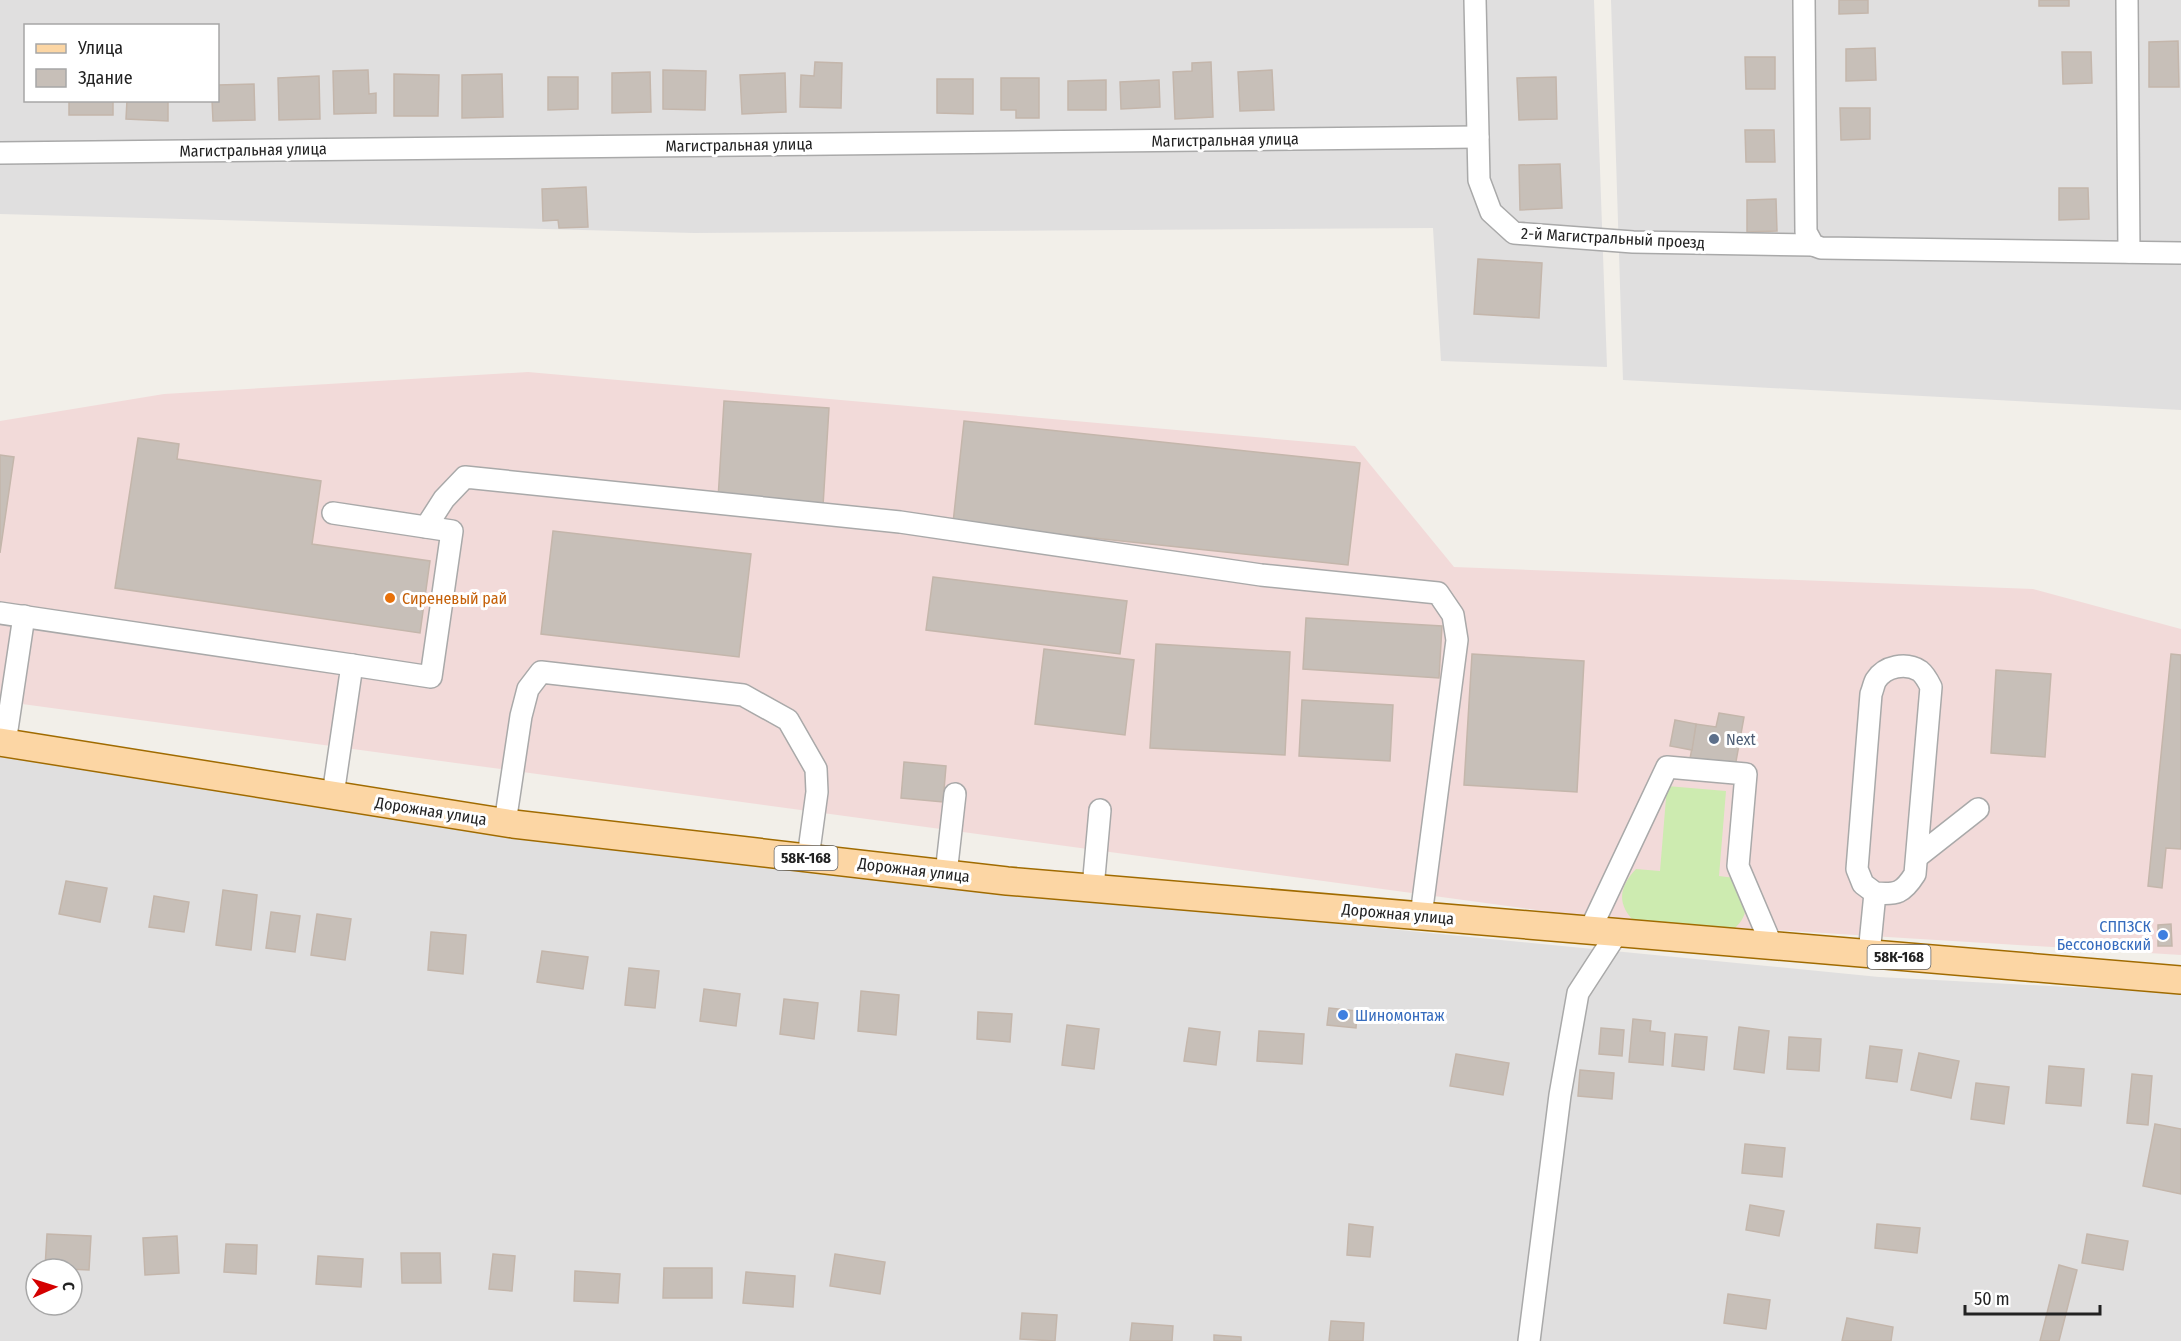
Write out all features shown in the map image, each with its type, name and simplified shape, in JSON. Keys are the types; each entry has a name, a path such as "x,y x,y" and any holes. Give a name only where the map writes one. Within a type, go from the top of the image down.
{"main road":[{"name":"Дорожная улица","path":"3,743 505,823 946,874 1617,933"},
{"name":"58К-168","path":"1617,933 2181,980"}],"street":[{"name":"2-й Магистральный проезд","path":"1475,0 1479,180 1491,212 1514,233 1633,242 1814,245 1821,248 2181,253"},
{"path":"1804,0 1806,232 1814,245"},
{"path":"2127,0 2129,252"},
{"name":"Магистральная улица","path":"0,153 1478,137"},
{"path":"426,527 444,499 465,477 900,522 1261,575 1438,593 1453,615 1457,640 1421,916"},
{"path":"0,613 431,677 452,531 333,513"},
{"path":"3,743 24,616"},
{"path":"333,795 352,665"},
{"path":"1908,666 1919,671 1931,687 1915,874 1906,888 1893,895 1875,893 1863,884 1857,869 1871,694 1877,679 1890,668 1908,666"},
{"path":"505,823 521,716 528,689 541,672 743,695 788,720 816,769 816,792 808,858"},
{"path":"1590,930 1667,767 1746,774 1738,866 1772,946"},
{"path":"946,874 955,794"},
{"path":"1917,857 1978,809"},
{"path":"1093,888 1100,810"},
{"path":"1869,954 1875,893"},
{"path":"1529,1341 1560,1095 1578,993 1617,933"}],"shaded area":[{"path":"0,0 1594,0 1607,367 1441,361 1433,228 694,233 0,214"},
{"path":"1611,0 2181,0 2181,410 1623,380"},
{"path":"528,372 1355,446 1454,567 2033,589 2181,629 2181,955 1610,920 0,701 0,421 164,394"},
{"path":"0,757 920,883 1879,977 2181,993 2181,1341 0,1341"}],"green space":[{"path":"1667,786 1726,791 1719,876 1735,878 1746,906 1743,918 1732,931 1636,923 1625,910 1623,890 1636,869 1660,871"}],"building":[{"path":"1839,0 1868,0 1868,13 1839,14"},
{"path":"2039,0 2069,0 2069,6 2039,6"},
{"path":"2178,41 2179,87 2149,87 2149,42"},
{"path":"1875,48 1876,80 1846,81 1846,49"},
{"path":"2062,52 2091,52 2092,83 2063,84"},
{"path":"1745,57 1775,57 1775,89 1746,89"},
{"path":"815,62 842,63 841,108 800,107 801,75 814,76"},
{"path":"1211,62 1213,117 1175,119 1173,72 1192,71 1192,63"},
{"path":"368,70 369,94 376,93 376,113 334,114 333,71"},
{"path":"663,70 706,71 705,110 663,109"},
{"path":"1272,70 1274,110 1240,111 1238,72"},
{"path":"650,72 651,112 612,113 612,73"},
{"path":"785,73 786,112 742,114 740,75"},
{"path":"394,74 439,75 438,116 394,116"},
{"path":"502,74 503,117 462,118 462,75"},
{"path":"319,76 320,119 279,120 278,78"},
{"path":"548,77 578,77 578,109 548,110"},
{"path":"1556,77 1557,119 1519,120 1517,78"},
{"path":"1001,78 1039,78 1039,118 1016,118 1016,110 1001,110"},
{"path":"937,79 973,79 973,114 937,113"},
{"path":"1106,80 1106,110 1068,110 1068,81"},
{"path":"1159,80 1160,107 1121,109 1120,82"},
{"path":"254,84 255,120 213,121 212,102 219,102 219,85"},
{"path":"69,102 113,102 113,115 69,115"},
{"path":"127,102 168,102 168,121 126,119"},
{"path":"1840,108 1870,108 1870,139 1841,140"},
{"path":"1745,130 1774,130 1775,162 1746,162"},
{"path":"1560,164 1562,208 1520,210 1519,165"},
{"path":"586,187 588,227 559,228 558,220 543,221 542,189"},
{"path":"2059,188 2088,188 2089,219 2059,220"},
{"path":"1776,199 1777,231 1747,232 1747,200"},
{"path":"1478,259 1542,263 1539,318 1474,314"},
{"path":"724,401 829,408 823,506 718,499"},
{"path":"964,421 1360,463 1348,565 953,523"},
{"path":"138,438 179,444 177,459 321,481 312,544 430,561 420,633 115,588"},
{"path":"0,455 14,457 0,553"},
{"path":"553,531 751,554 739,657 541,634"},
{"path":"933,577 1127,601 1120,654 926,630"},
{"path":"1306,618 1442,626 1439,678 1303,669"},
{"path":"1156,644 1290,652 1285,755 1150,748"},
{"path":"1044,649 1134,660 1125,735 1035,724"},
{"path":"1472,654 1584,661 1577,792 1464,785"},
{"path":"2171,654 2181,655 2181,849 2166,848 2162,888 2148,886"},
{"path":"1996,670 2051,674 2045,757 1991,753"},
{"path":"1302,700 1393,705 1390,761 1299,756"},
{"path":"1719,713 1744,717 1735,767 1690,759 1696,724 1716,727"},
{"path":"1675,720 1696,724 1692,750 1670,746"},
{"path":"904,762 946,766 943,802 901,798"},
{"path":"66,881 107,888 100,922 59,914"},
{"path":"223,890 257,895 251,950 216,945"},
{"path":"154,896 189,902 184,932 149,927"},
{"path":"271,912 300,916 295,952 266,948"},
{"path":"317,914 351,919 345,960 311,955"},
{"path":"2171,924 2172,946 2158,946 2158,925"},
{"path":"431,932 466,935 463,974 428,970"},
{"path":"542,951 588,957 583,989 537,982"},
{"path":"629,968 659,971 655,1008 625,1005"},
{"path":"704,989 740,994 736,1026 700,1021"},
{"path":"861,991 899,995 896,1035 858,1031"},
{"path":"784,999 818,1003 814,1039 780,1034"},
{"path":"1329,1008 1357,1011 1356,1028 1327,1025"},
{"path":"978,1012 1012,1014 1010,1042 977,1039"},
{"path":"1633,1019 1651,1021 1650,1031 1665,1033 1663,1065 1629,1062"},
{"path":"1067,1025 1099,1029 1094,1069 1062,1065"},
{"path":"1739,1027 1769,1031 1764,1073 1734,1069"},
{"path":"1189,1028 1220,1032 1216,1065 1184,1061"},
{"path":"1601,1028 1624,1030 1622,1056 1599,1054"},
{"path":"1259,1031 1304,1034 1302,1064 1257,1061"},
{"path":"1675,1034 1707,1037 1704,1070 1672,1066"},
{"path":"1789,1037 1821,1039 1819,1071 1787,1069"},
{"path":"1870,1046 1902,1050 1897,1082 1866,1078"},
{"path":"1919,1053 1959,1061 1951,1098 1911,1090"},
{"path":"1456,1054 1509,1063 1503,1095 1450,1086"},
{"path":"2049,1066 2084,1069 2081,1106 2046,1103"},
{"path":"1580,1070 1614,1073 1612,1099 1578,1096"},
{"path":"2132,1074 2152,1076 2148,1125 2127,1123"},
{"path":"1976,1083 2009,1087 2004,1124 1971,1119"},
{"path":"2155,1124 2181,1129 2181,1194 2143,1186"},
{"path":"1745,1144 1785,1148 1782,1177 1742,1173"},
{"path":"1750,1205 1784,1211 1779,1236 1746,1230"},
{"path":"1349,1224 1373,1227 1370,1257 1347,1255"},
{"path":"1877,1224 1920,1228 1917,1253 1875,1248"},
{"path":"47,1234 91,1236 89,1270 84,1270 84,1257 46,1257"},
{"path":"2087,1234 2128,1241 2123,1270 2082,1263"},
{"path":"177,1236 179,1273 145,1275 143,1238"},
{"path":"226,1244 257,1245 256,1274 224,1272"},
{"path":"401,1253 440,1253 441,1283 402,1283"},
{"path":"493,1254 515,1256 512,1291 489,1289"},
{"path":"835,1254 885,1262 880,1294 830,1286"},
{"path":"318,1256 363,1259 361,1287 316,1284"},
{"path":"2059,1265 2077,1270 2059,1341 2040,1341"},
{"path":"664,1268 712,1268 712,1298 663,1298"},
{"path":"575,1271 620,1274 618,1303 574,1301"},
{"path":"746,1272 795,1276 793,1307 743,1303"},
{"path":"1728,1294 1770,1300 1766,1329 1724,1323"},
{"path":"1022,1313 1057,1315 1055,1341 1020,1339"},
{"path":"1847,1318 1893,1327 1891,1341 1842,1341"},
{"path":"1331,1321 1364,1323 1363,1341 1329,1341"},
{"path":"1132,1323 1173,1326 1172,1341 1130,1341"},
{"path":"1214,1335 1241,1337 1241,1341 1214,1341"}],"place":[{"name":"Сиреневый рай","path":"390,598"},
{"name":"Next","path":"1714,739"},
{"name":"СППЗСК Бессоновский","path":"2163,935"},
{"name":"Шиномонтаж","path":"1343,1015"}]}
